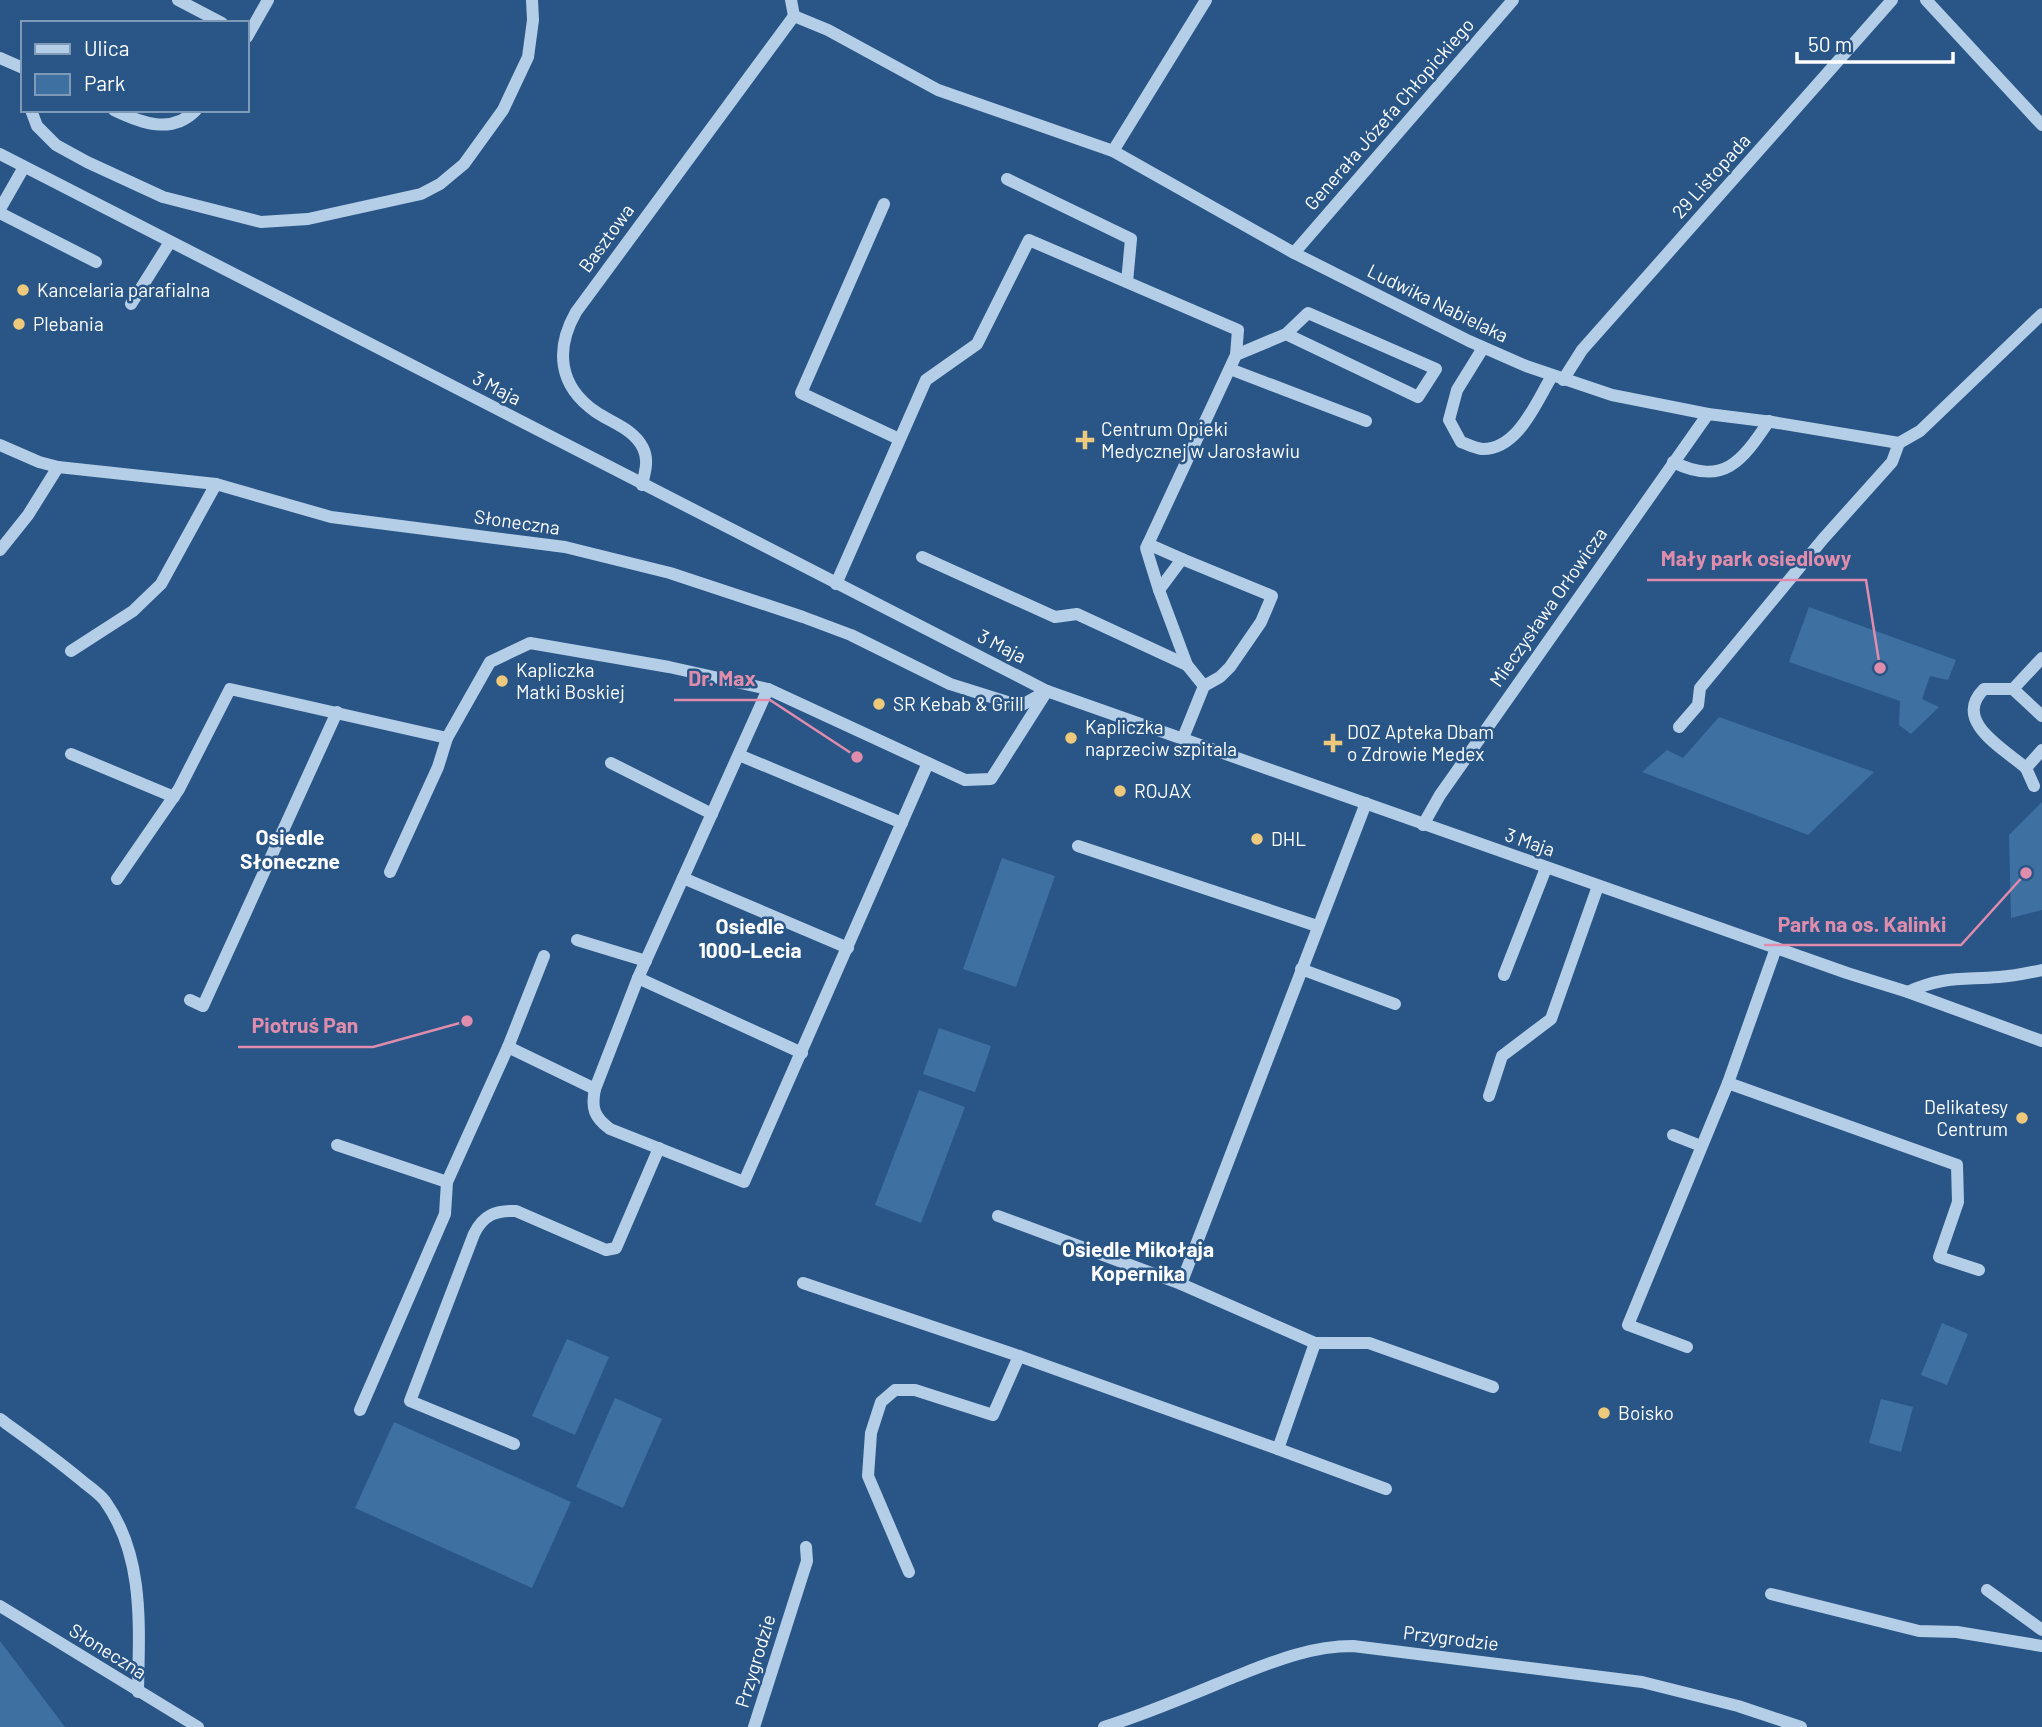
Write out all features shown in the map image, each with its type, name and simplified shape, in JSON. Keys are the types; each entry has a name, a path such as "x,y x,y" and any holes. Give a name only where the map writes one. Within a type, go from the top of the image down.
{"street":[{"path":"178,0 218,21"},
{"path":"248,34 268,0"},
{"path":"32,112 37,126 56,145 163,197 261,222 308,219 333,214 421,194 440,184 464,164 503,110 528,57 533,20 532,0"},
{"path":"791,0 794,16"},
{"path":"1113,151 1206,0"},
{"name":"Generała Józefa Chłopickiego","path":"1294,253 1513,0"},
{"name":"29 Listopada","path":"1483,348 1457,390 1449,420 1461,442 1481,449 1501,446 1521,426 1582,350 1892,0"},
{"path":"1926,0 2042,125"},
{"name":"Ludwika Nabielaka","path":"794,16 828,30 938,90 1113,151 1294,253 1483,348 1558,378 1612,395 1708,415 1770,421 1899,443"},
{"name":"Basztowa","path":"642,485 647,465 644,450 637,438 596,412 571,387 562,355 567,328 576,312 794,16"},
{"path":"0,58 21,71"},
{"path":"120,112 163,127 189,117 194,112"},
{"name":"3 Maja","path":"0,154 1047,691 1183,737 1423,825 2040,1039"},
{"path":"24,167 0,211 96,262"},
{"path":"1007,179 1131,239 1127,282"},
{"path":"884,204 802,393 899,439"},
{"path":"836,584 926,380 977,344 1029,240 1238,330 1236,355 1146,548 1158,590 1187,665 1204,686"},
{"path":"131,304 170,242"},
{"path":"1236,355 1286,334 1308,313 1436,369 1418,397 1286,334"},
{"path":"1679,727 1698,705 1700,688 1823,539 1892,462 1899,443 1920,430 2042,314"},
{"path":"1230,369 1366,421"},
{"name":"Mieczysława Orłowicza","path":"1423,825 1440,795 1708,415"},
{"path":"1673,462 1696,472 1712,472 1732,466 1746,454 1770,421"},
{"name":"Słoneczna","path":"0,444 39,462 58,467 216,484 331,517 565,547 670,573 803,617 851,635 950,684 1020,706 1047,691"},
{"path":"0,550 28,515 58,467"},
{"path":"71,651 133,611 161,584 216,484"},
{"path":"1148,544 1272,596 1261,622 1230,667 1220,677 1204,686 1183,737"},
{"path":"922,557 1055,617 1077,614 1187,665"},
{"path":"1158,590 1182,559"},
{"path":"390,872 438,767 447,738 490,662 530,643 669,667 768,689 965,780 991,779 1047,691"},
{"path":"2013,689 2042,657"},
{"path":"117,879 174,797 230,689 447,738"},
{"path":"768,689 638,978 595,1089 592,1103 594,1114 610,1129 744,1182 928,763"},
{"path":"2034,786 2026,768 1984,733 1973,717 1973,707 1975,698 1984,689 2013,689 2042,716"},
{"path":"190,1000 203,1006 337,712"},
{"path":"2026,768 2042,750"},
{"path":"71,754 174,797"},
{"path":"739,755 902,823"},
{"path":"611,763 712,814"},
{"path":"1181,1284 1366,803"},
{"path":"1078,846 1317,926"},
{"path":"1504,975 1546,868"},
{"path":"683,878 848,948"},
{"path":"1489,1097 1502,1055 1551,1019 1598,886"},
{"path":"577,940 646,961"},
{"path":"1687,1347 1628,1325 1728,1083 1776,948"},
{"path":"360,1410 445,1214 447,1182 508,1047 544,956"},
{"path":"1301,969 1395,1004"},
{"path":"1908,992 1929,982 1954,978 2000,977 2042,970"},
{"path":"638,978 802,1053"},
{"path":"508,1047 595,1089"},
{"path":"1728,1083 1957,1165 1958,1202 1939,1257 1979,1269"},
{"path":"1673,1135 1701,1146"},
{"path":"337,1145 447,1182"},
{"path":"514,1444 410,1401 479,1222 502,1211 516,1211 606,1250 616,1248 659,1148"},
{"path":"998,1216 1181,1284 1315,1343 1368,1343 1493,1387"},
{"path":"803,1283 1019,1356 1386,1489"},
{"path":"1278,1449 1315,1343"},
{"path":"909,1572 868,1476 871,1433 881,1402 895,1390 915,1390 993,1415 1019,1356"},
{"path":"0,1419 57,1460 104,1500 128,1542 140,1619 138,1692"},
{"name":"Przygrodzie","path":"754,1727 807,1561 806,1548"},
{"path":"1987,1590 2042,1630"},
{"path":"1771,1594 1919,1631 1957,1632 2042,1646"},
{"name":"Słoneczna","path":"0,1606 198,1727"},
{"name":"Przygrodzie","path":"1104,1727 1286,1657 1333,1646 1353,1646 1642,1682 1738,1706 1801,1727"}],"green space":[{"path":"1809,607 1956,660 1948,680 1930,676 1922,699 1939,707 1911,734 1899,725 1900,701 1789,662"},
{"path":"1719,717 1874,772 1808,835 1642,772 1667,750 1683,758"},
{"path":"2042,802 2042,910 2011,918 2009,835"},
{"path":"1002,858 1055,876 1016,987 963,969"},
{"path":"939,1028 991,1046 975,1092 923,1074"},
{"path":"919,1090 965,1107 921,1223 875,1205"},
{"path":"1942,1323 1968,1334 1947,1385 1921,1375"},
{"path":"567,1339 609,1357 575,1435 532,1416"},
{"path":"615,1398 662,1419 623,1508 576,1487"},
{"path":"1881,1399 1913,1407 1901,1452 1869,1443"},
{"path":"394,1422 571,1502 532,1588 355,1508"},
{"path":"0,1641 65,1727 0,1727"}],"place":[{"name":"Kancelaria parafialna","path":"23,290"},
{"name":"Plebania","path":"19,324"},
{"name":"Centrum Opieki Medycznej w Jarosławiu","path":"1085,440"},
{"name":"Mały park osiedlowy","path":"1880,668"},
{"name":"Kapliczka Matki Boskiej","path":"502,681"},
{"name":"SR Kebab & Grill","path":"879,704"},
{"name":"Kapliczka naprzeciw szpitala","path":"1071,738"},
{"name":"DOZ Apteka Dbam o Zdrowie Medex","path":"1333,743"},
{"name":"Dr. Max","path":"857,757"},
{"name":"ROJAX","path":"1120,791"},
{"name":"DHL","path":"1257,839"},
{"name":"Park na os. Kalinki","path":"2026,873"},
{"name":"Piotruś Pan","path":"467,1021"},
{"name":"Delikatesy Centrum","path":"2022,1118"},
{"name":"Boisko","path":"1604,1413"}],"district":[{"name":"Osiedle Słoneczne","path":"290,850"},
{"name":"Osiedle 1000-Lecia","path":"750,939"},
{"name":"Osiedle Mikołaja Kopernika","path":"1138,1262"}]}
